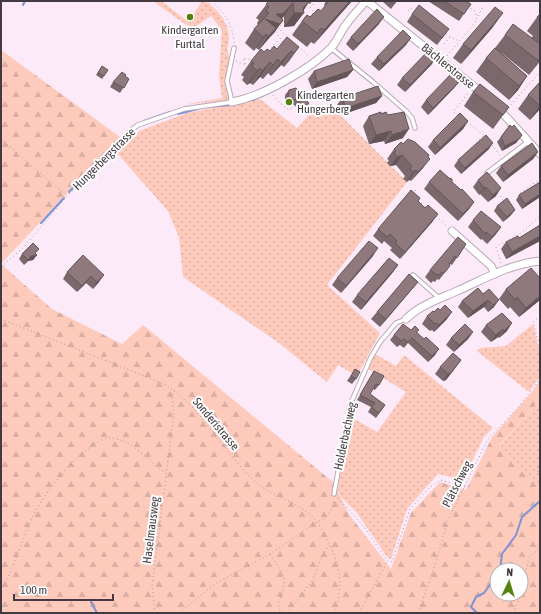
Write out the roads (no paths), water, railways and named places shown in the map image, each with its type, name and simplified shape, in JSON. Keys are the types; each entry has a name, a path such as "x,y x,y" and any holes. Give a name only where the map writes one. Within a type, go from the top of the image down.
{"street":[{"name":"Bächlerstrasse","path":"366,1 489,99 530,141 540,154"},
{"name":"Hungerbergstrasse","path":"232,102 257,96 271,89 294,75 331,48 347,22 366,1"},
{"path":"452,231 491,266 495,274"},
{"name":"Holderbachweg","path":"406,319 414,312 495,274 522,263 540,261"}],"lane":[{"path":"232,102 226,82 234,48"},
{"path":"331,48 406,111 412,118 415,128"},
{"name":"Hungerbergstrasse","path":"108,156 130,131 138,125 184,109 232,102"},
{"path":"487,173 530,141"},
{"path":"413,276 440,299"},
{"name":"Holderbachweg","path":"334,494 350,405 371,357 380,342 396,323 406,319"}],"waterway":[{"path":"23,5 25,1"},
{"path":"253,100 268,93"},
{"path":"240,103 245,102"},
{"path":"207,107 232,105"},
{"path":"178,114 198,109"},
{"path":"144,121 170,112"},
{"path":"129,130 138,124"},
{"path":"69,192 104,155"},
{"path":"41,223 64,198"},
{"path":"501,562 502,554 516,535 522,517 540,501"},
{"path":"477,613 471,607 476,597 484,593 489,586"},
{"path":"91,602 97,613"}],"place":[{"name":"Kindergarten Furttal","path":"190,17"},
{"name":"Kindergarten Hungerberg","path":"289,102"}]}
